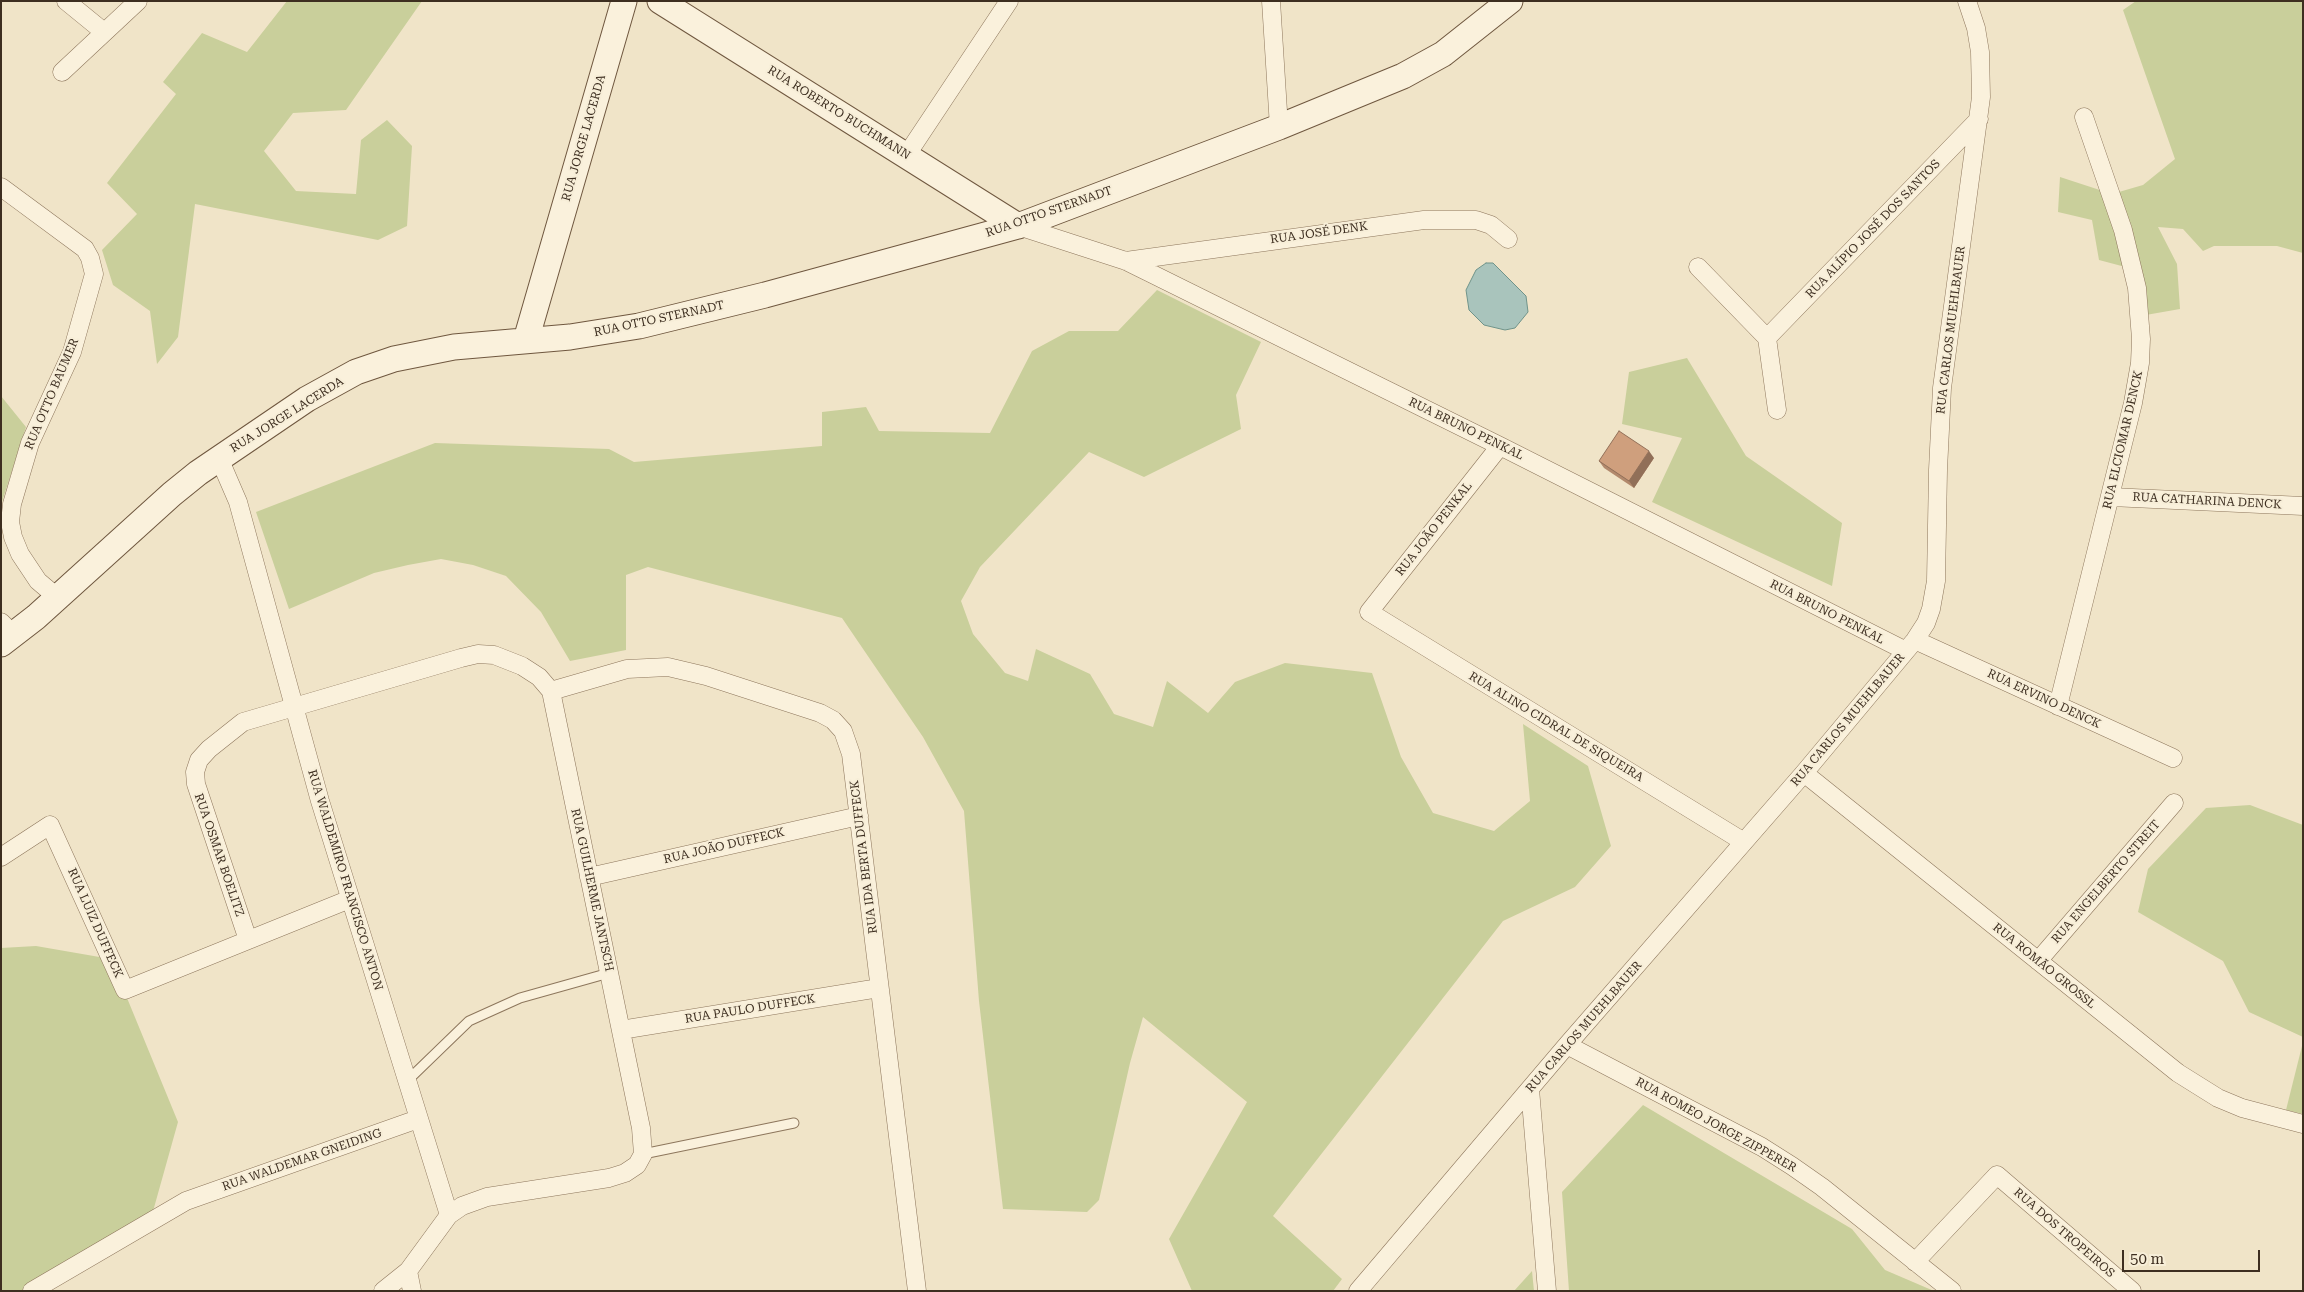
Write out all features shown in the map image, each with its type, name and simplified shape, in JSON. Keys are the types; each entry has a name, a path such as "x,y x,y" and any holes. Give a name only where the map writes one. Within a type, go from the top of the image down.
{"main road":[{"name":"RUA JORGE LACERDA","path":"5,634 58,598 172,494 219,458 334,383 375,365 454,347 526,340 624,1"},
{"name":"RUA ROBERTO BUCHMANN","path":"660,1 1018,226"},
{"name":"RUA OTTO STERNADT","path":"526,340 604,332 681,316 1018,226 1365,92 1426,64 1460,41 1504,4"}],"street":[{"path":"66,1 104,32"},
{"path":"62,72 138,1"},
{"path":"906,156 1009,1"},
{"path":"1271,1 1279,126"},
{"name":"RUA CARLOS MUEHLBAUER","path":"1358,1291 1911,646 1931,609 1936,581 1942,388 1979,119 1980,52 1976,28 1967,1"},
{"name":"RUA ELCIOMAR DENCK","path":"2058,706 2111,497 2137,383 2141,339 2140,316 2133,269 2123,230 2084,117"},
{"name":"RUA ALÍPIO JOSÉ DOS SANTOS","path":"1768,338 1979,119"},
{"name":"RUA OTTO BAUMER","path":"1,187 85,248 94,274 72,352 30,443 12,504 10,522 13,537 20,554 38,581 58,598"},
{"name":"RUA JOSÉ DENK","path":"1126,261 1424,220 1476,220 1491,225 1508,239"},
{"name":"RUA BRUNO PENKAL","path":"1018,226 1126,261 1911,646"},
{"path":"1698,267 1768,338 1777,410"},
{"name":"RUA JOÃO PENKAL","path":"1368,612 1500,446"},
{"name":"RUA WALDEMIRO FRANCISCO ANTON","path":"219,458 238,502 294,707 350,899 448,1216"},
{"name":"RUA CATHARINA DENCK","path":"2111,497 2303,506"},
{"name":"RUA ALINO CIDRAL DE SIQUEIRA","path":"1368,612 1744,842"},
{"name":"RUA ERVINO DENCK","path":"1911,646 2058,706 2172,758"},
{"path":"294,707 478,654 494,655 522,666 540,677 551,690"},
{"name":"RUA IDA BERTA DUFFECK","path":"551,690 627,669 668,667 706,676 820,713 833,720 843,731 851,754 917,1291"},
{"name":"RUA GUILHERME JANTSCH","path":"551,690 641,1128 643,1154"},
{"name":"RUA OSMAR BOELITZ","path":"248,940 200,798 195,772 199,760 209,749 243,722 294,707"},
{"name":"RUA ROMÃO GROSSL","path":"1804,773 2178,1073 2198,1087 2242,1108 2303,1124"},
{"name":"RUA ENGELBERTO STREIT","path":"2038,961 2174,803"},
{"name":"RUA JOÃO DUFFECK","path":"589,877 859,816"},
{"name":"RUA LUIZ DUFFECK","path":"1,857 50,825 125,990 350,899"},
{"name":"RUA PAULO DUFFECK","path":"621,1030 879,988"},
{"name":"RUA ROMEO JORGE ZIPPERER","path":"1567,1045 1762,1147 1792,1166 1822,1186 1952,1291"},
{"path":"1530,1089 1547,1291"},
{"name":"RUA WALDEMAR GNEIDING","path":"32,1291 186,1201 418,1119"},
{"path":"383,1291 408,1271 448,1216 462,1206 487,1197 609,1178 626,1173 637,1165 643,1154"},
{"name":"RUA DOS TROPEIROS","path":"1915,1262 1996,1175 2132,1291"},
{"path":"408,1271 412,1291"}],"lane":[{"path":"406,1081 468,1022 520,998 609,973"},
{"path":"643,1154 794,1123"}],"green space":[{"path":"287,1 422,1 346,110 293,113 264,151 296,191 356,194 361,140 387,120 412,146 407,226 378,240 195,204 178,337 157,364 150,311 113,285 102,250 137,214 107,183 176,94 163,82 202,33 247,52"},
{"path":"2136,1 2303,1 2303,253 2277,246 2214,246 2203,251 2183,229 2158,227 2177,264 2180,309 2140,316 2133,269 2099,260 2092,220 2058,212 2060,177 2112,194 2143,185 2175,159 2123,10"},
{"path":"1157,290 1261,342 1236,395 1241,429 1144,477 1089,452 980,567 961,601 973,634 1005,673 1028,681 1036,649 1090,674 1114,714 1153,727 1167,681 1208,713 1235,682 1285,663 1372,673 1401,757 1433,813 1494,831 1530,801 1523,724 1588,766 1611,846 1575,887 1503,921 1273,1216 1342,1279 1333,1291 1192,1291 1169,1239 1247,1102 1143,1017 1130,1063 1099,1200 1087,1212 1003,1209 979,1001 964,811 923,737 842,618 648,567 626,575 626,650 570,661 541,612 506,576 473,565 441,559 374,573 289,609 256,512 435,443 609,449 634,462 822,446 822,412 866,407 879,431 990,433 1032,351 1069,331 1118,331"},
{"path":"1687,358 1746,456 1842,523 1832,586 1652,502 1682,438 1622,424 1629,372"},
{"path":"1,396 26,427 1,505"},
{"path":"2250,805 2303,825 2303,1037 2249,1012 2223,961 2138,912 2148,869 2206,808"},
{"path":"36,946 111,959 178,1122 150,1222 32,1291 1,1291 1,948"},
{"path":"2303,1042 2303,1114 2286,1110"},
{"path":"1643,1105 1852,1229 1885,1270 1934,1291 1569,1291 1562,1192"},
{"path":"1532,1271 1534,1291 1514,1291"}],"water":[{"path":"1486,263 1493,263 1526,296 1528,312 1515,328 1505,330 1484,325 1469,310 1466,290 1476,270"}],"building":[{"path":"1619,431 1649,451 1629,481 1599,461"}]}
